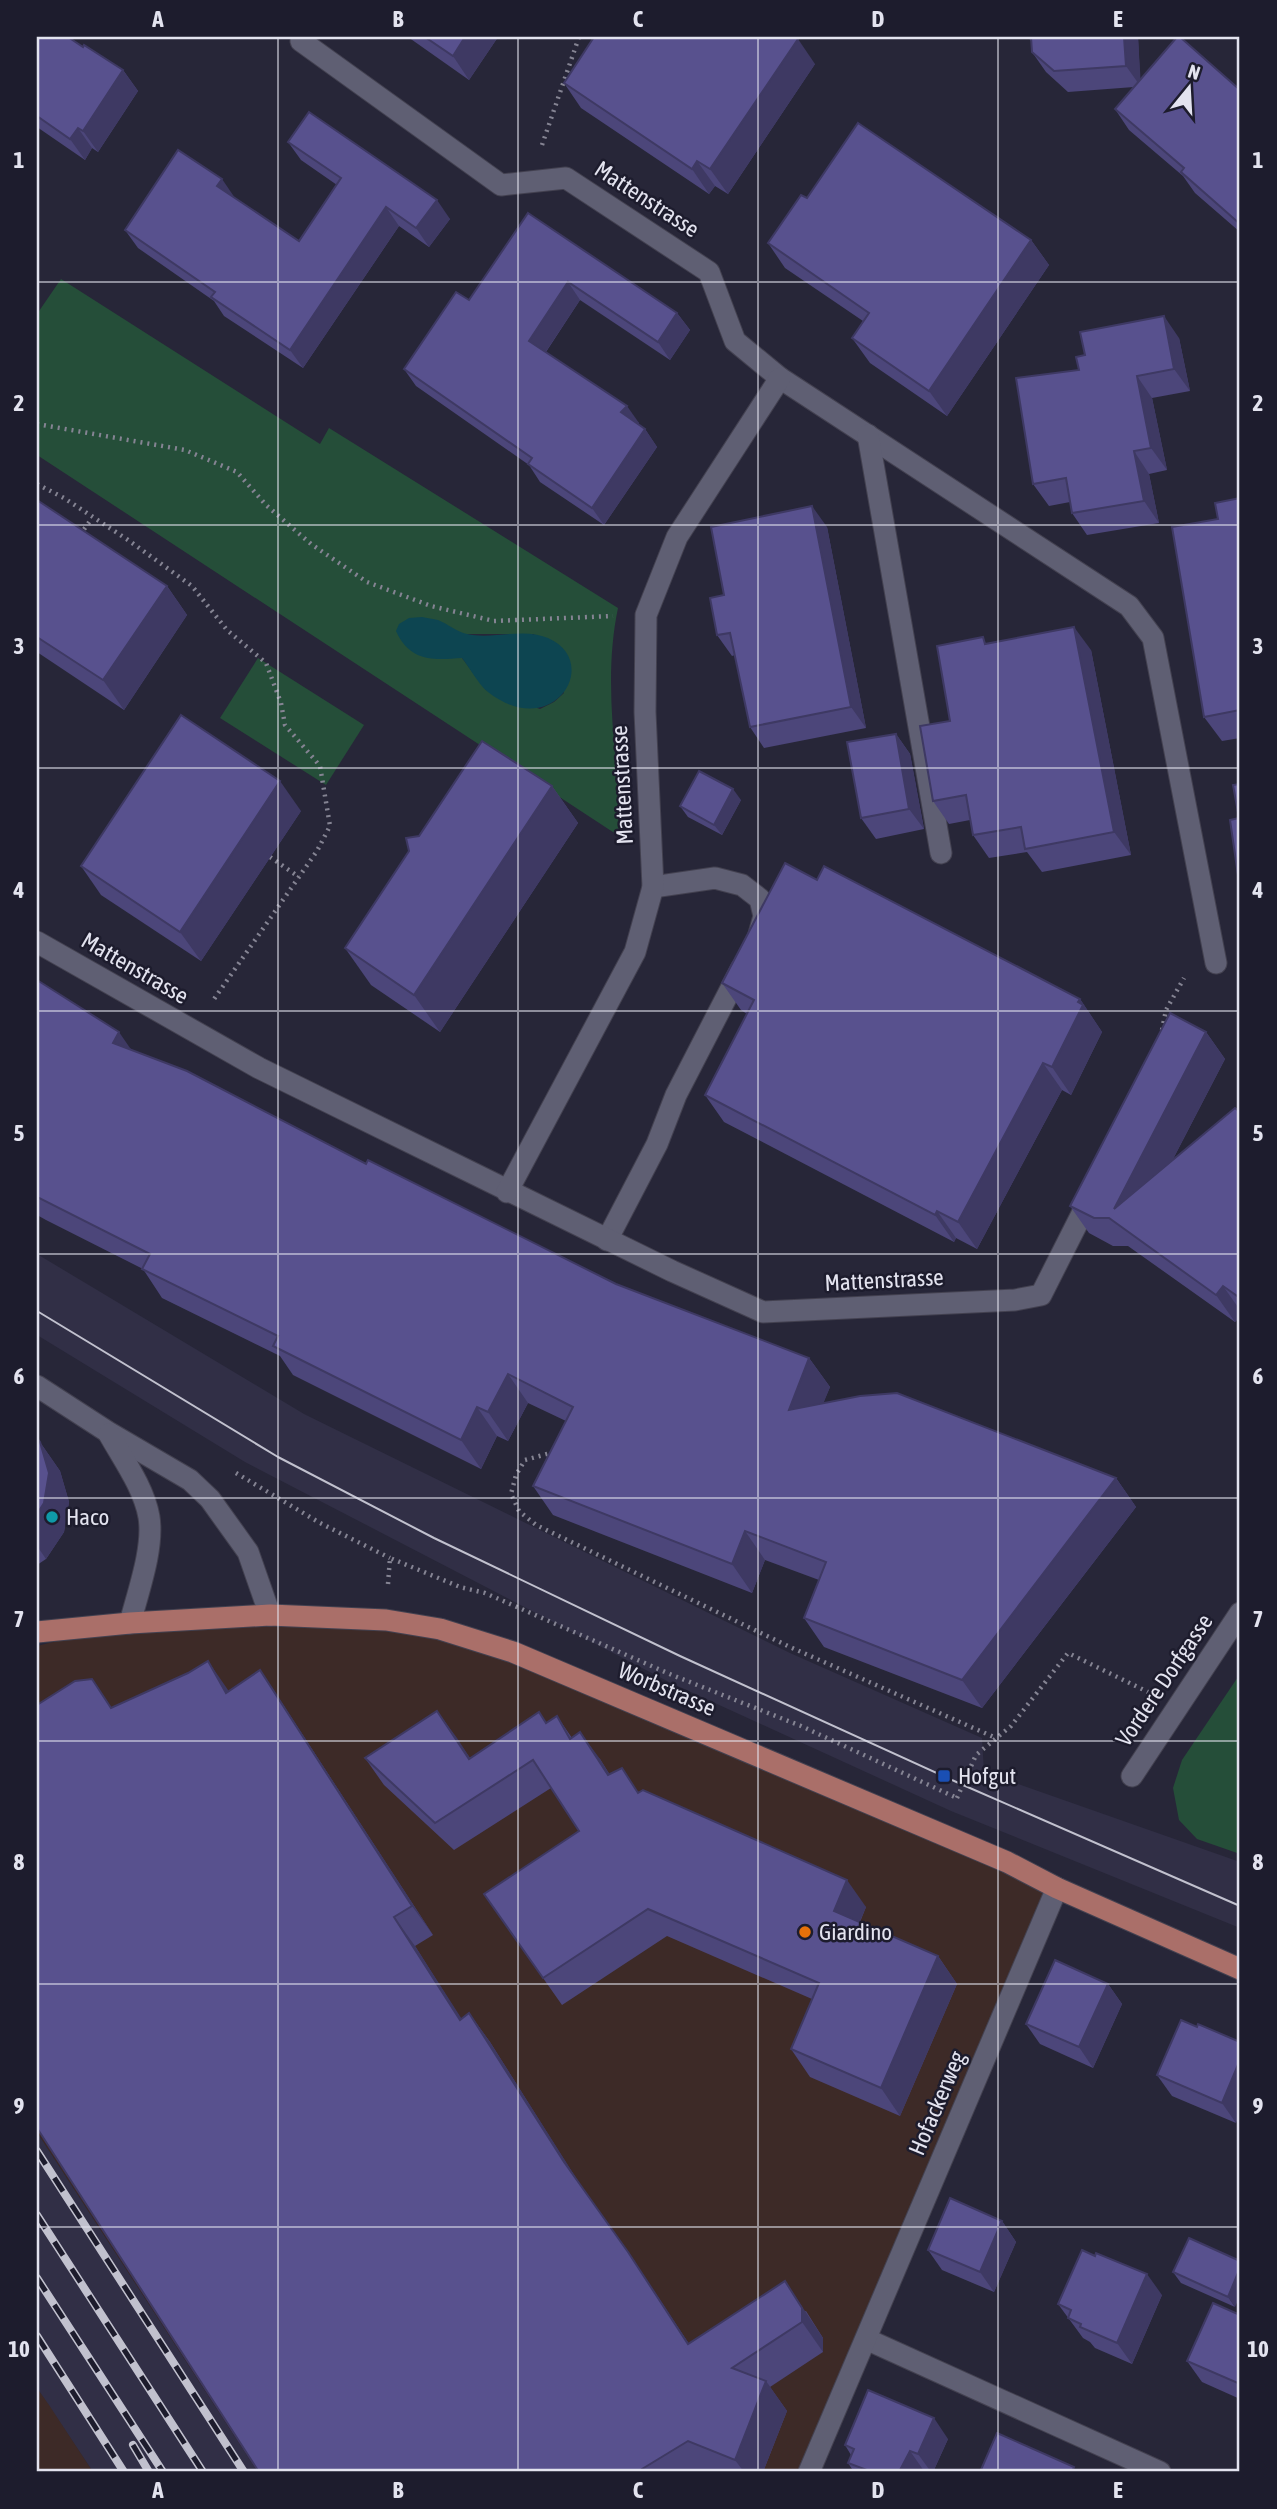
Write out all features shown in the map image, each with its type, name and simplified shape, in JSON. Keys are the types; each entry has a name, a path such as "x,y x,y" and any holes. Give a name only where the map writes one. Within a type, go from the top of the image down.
{"main road":[{"name":"Worbstrasse","path":"37,1632 130,1623 270,1615 386,1620 440,1629 513,1652 1007,1862 1057,1888 1240,1969"}],"street":[{"name":"Mattenstrasse","path":"301,41 501,185 566,178 709,271 735,341 780,377 1129,606 1153,638 1216,963"},
{"name":"Mattenstrasse","path":"507,1192 635,952 653,887 645,712 646,615 677,537 780,377"},
{"path":"868,435 940,853"},
{"path":"607,1240 657,1144 676,1095 757,939 764,916 760,900 741,885 715,878 653,887"},
{"name":"Mattenstrasse","path":"37,942 259,1068 507,1192 763,1312 1015,1300 1041,1295 1099,1181"},
{"path":"37,1386 190,1480 210,1499 247,1552 270,1615"},
{"path":"108,1432 138,1487 149,1516 149,1542 130,1623"},
{"name":"Vordere Dorfgasse","path":"1132,1776 1240,1613"},
{"name":"Hofackerweg","path":"809,2472 1057,1888"},
{"path":"866,2339 1160,2472"}],"path":[{"path":"530,182 579,37"},
{"path":"37,424 185,450 237,472 265,505 311,544 367,582 430,606 494,621 646,615"},
{"path":"37,484 64,498 128,540 192,586 227,630 266,663 281,703 285,724 320,766 330,826 317,851 192,1030"},
{"path":"75,541 92,518"},
{"path":"270,858 299,877"},
{"path":"1161,1035 1166,1010 1182,979"},
{"path":"563,1451 525,1460 516,1475 511,1494 519,1511 536,1525 790,1647 996,1738"},
{"path":"190,1480 237,1473 320,1523 390,1558"},
{"path":"954,1804 976,1755 1011,1726 1068,1653 1177,1706"},
{"path":"672,1675 801,1726 957,1798"}],"shaded area":[{"path":"61,279 320,444 329,428 618,608 613,637 611,694 622,838 37,455 37,314","holes":["466,634 534,634 564,693 540,709 486,690 462,658"]},
{"path":"409,618 438,620 467,634 487,636 518,633 548,638 564,649 571,664 570,679 563,693 550,704 533,708 511,705 484,689 462,658 432,659 408,649 396,631 399,624"},
{"path":"258,658 364,725 326,785 220,718"},
{"path":"37,1254 304,1414 790,1653 982,1738 984,1772 1240,1862 1240,1928 951,1811 669,1682 245,1462 37,1335"},
{"path":"270,1615 440,1629 1057,1888 810,2472 258,2472 37,2132 37,1646 130,1623"},
{"path":"1240,1674 1240,1854 1197,1839 1179,1820 1173,1788 1182,1760"},
{"path":"37,2132 258,2472 93,2472 37,2388"},
{"path":"37,2388 49,2405 93,2472 37,2472"}],"building":[{"path":"37,37 68,37 123,70 83,131 78,128 70,139 37,116"},
{"path":"425,37 465,37 453,56"},
{"path":"594,37 798,39 710,169 697,161 692,169 564,83"},
{"path":"1031,37 1124,37 1126,66 1054,71 1032,52"},
{"path":"1177,37 1240,90 1240,224 1181,172 1184,168 1115,109"},
{"path":"309,112 437,200 416,228 386,207 290,350 211,297 215,292 125,230 178,150 222,179 217,186 299,241 341,178 288,142"},
{"path":"858,123 1031,240 929,391 852,338 869,313 768,243 801,195 807,198"},
{"path":"528,213 677,313 658,342 568,282 529,341 627,406 621,412 645,429 592,508 528,464 532,458 404,369 456,292 469,300"},
{"path":"1164,316 1174,369 1137,376 1151,448 1134,451 1144,501 1072,513 1066,478 1033,484 1016,378 1079,370 1076,357 1085,355 1080,332"},
{"path":"1240,498 1240,710 1204,717 1172,527 1218,519 1215,503"},
{"path":"37,500 167,586 103,680 37,637"},
{"path":"812,506 851,707 750,727 730,633 717,635 710,598 724,595 711,527"},
{"path":"1074,627 1114,832 1025,849 1021,827 973,835 966,795 933,801 920,726 950,721 937,646 983,637 985,644"},
{"path":"181,715 280,781 180,932 81,866"},
{"path":"896,734 909,809 861,818 847,742"},
{"path":"482,741 552,786 414,995 345,948 409,851 406,838 419,836"},
{"path":"699,771 733,789 714,825 680,806"},
{"path":"1240,784 1240,889 1230,820 1239,818 1233,785"},
{"path":"785,863 817,880 824,866 1080,999 1078,1002 1083,1005 1052,1067 1043,1063 958,1222 937,1211 935,1215 705,1095 754,1000 722,983"},
{"path":"37,980 119,1032 113,1043 187,1071 366,1164 368,1160 616,1284 809,1358 789,1410 860,1396 897,1393 1116,1478 962,1680 804,1618 826,1562 745,1531 732,1564 533,1486 573,1407 508,1374 488,1412 477,1407 461,1440 273,1346 278,1336 142,1269 150,1254 37,1197"},
{"path":"1170,1013 1206,1032 1114,1209 1235,1108 1240,1112 1240,1298 1223,1286 1216,1295 1109,1218 1094,1218 1070,1206"},
{"path":"37,1438 49,1473 44,1503 37,1514"},
{"path":"208,1661 226,1693 260,1670 412,1906 394,1917 460,2020 469,2013 564,2162 628,2252 688,2344 785,2281 802,2308 802,2322 732,2368 766,2381 735,2460 688,2441 642,2469 644,2472 259,2472 37,2128 37,1705 75,1681 92,1679 111,1708"},
{"path":"437,1711 469,1759 539,1712 546,1723 557,1716 570,1739 580,1732 608,1775 622,1768 638,1793 643,1790 847,1880 834,1911 938,1956 881,2088 791,2049 819,1983 648,1909 543,1978 484,1894 579,1831 533,1760 435,1823 365,1758"},
{"path":"1055,1960 1108,1984 1079,2047 1026,2024"},
{"path":"1181,2020 1197,2027 1198,2024 1240,2042 1240,2060 1222,2103 1157,2075"},
{"path":"950,2198 1002,2221 980,2272 928,2250"},
{"path":"1189,2238 1240,2261 1240,2268 1228,2297 1173,2272"},
{"path":"1082,2250 1147,2274 1117,2343 1080,2327 1081,2324 1068,2318 1071,2310 1058,2304"},
{"path":"1213,2303 1240,2315 1240,2384 1187,2361"},
{"path":"868,2390 934,2418 918,2454 910,2451 899,2472 872,2472 848,2463 854,2449 845,2445"},
{"path":"997,2433 1074,2467 1072,2472 980,2472"}],"tram line":[{"path":"37,1311 278,1457 434,1538 680,1656 963,1785 1240,1906"}],"railway":[{"path":"37,2151 244,2472"},
{"path":"37,2215 203,2472"},
{"path":"37,2278 163,2472"},
{"path":"37,2336 124,2472"},
{"path":"133,2445 149,2472"}],"place":[{"name":"Haco","path":"52,1517"},
{"name":"Hofgut","path":"944,1776"},
{"name":"Giardino","path":"805,1932"}]}
